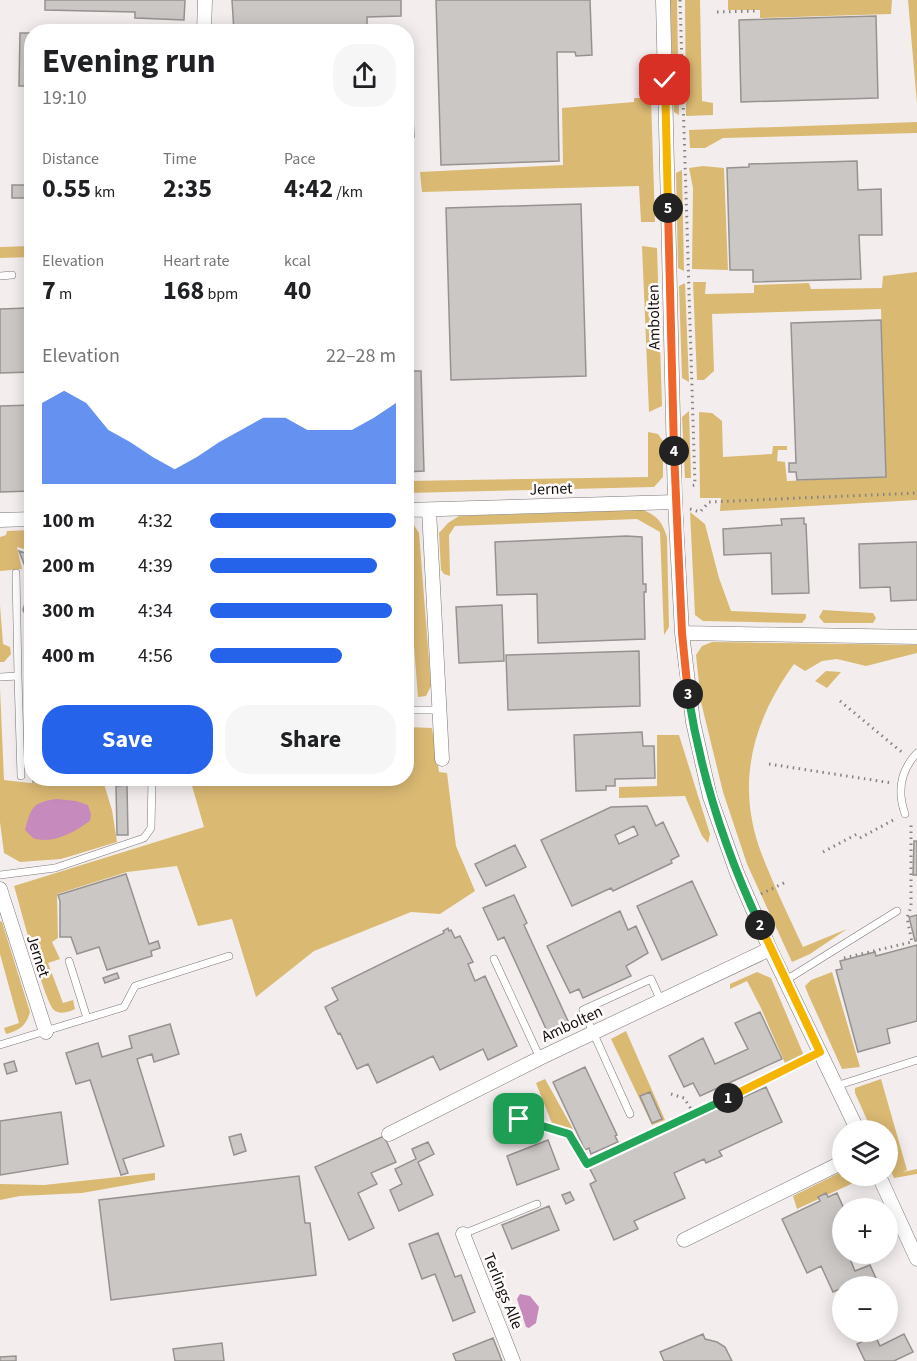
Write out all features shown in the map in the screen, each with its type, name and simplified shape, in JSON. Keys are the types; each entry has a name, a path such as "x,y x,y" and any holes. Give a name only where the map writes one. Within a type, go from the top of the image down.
{"street":[{"path":"204,24 205,0"},
{"name":"Ambolten","path":"663,0 675,495 682,633 688,695 710,797 726,846 770,948 853,1120"},
{"name":"Jernet","path":"414,510 675,495"},
{"path":"429,510 442,759"},
{"path":"0,520 24,519"},
{"path":"682,633 917,637"},
{"name":"Jernet","path":"0,890 46,1032"},
{"name":"Ambolten","path":"389,1134 540,1058 770,948"},
{"path":"684,1240 832,1167"},
{"path":"884,1186 917,1259"},
{"name":"Terlings Alle","path":"463,1234 513,1361"}],"lane":[{"path":"0,276 12,275"},
{"path":"16,573 21,776"},
{"path":"0,676 18,676"},
{"path":"414,710 440,710"},
{"path":"905,814 901,804 900,784 911,759 917,753"},
{"path":"0,875 55,868 144,838 151,828 152,786"},
{"path":"786,980 897,911"},
{"path":"0,1045 124,1007 135,986 229,956"},
{"path":"494,959 540,1058"},
{"path":"69,961 83,1020"},
{"path":"630,1114 583,1010 651,979 661,1000"},
{"path":"836,1086 917,1060"},
{"path":"463,1234 537,1204"}],"path":[{"path":"680,0 695,485 675,495 690,510 700,512 709,502 917,494"},
{"path":"717,12 756,11"},
{"path":"840,701 911,759"},
{"path":"769,764 900,784"},
{"path":"823,852 905,814"},
{"path":"748,900 786,882"},
{"path":"519,1119 569,1134 587,1164 695,1115 820,1052"},
{"path":"671,1094 684,1098 695,1115"}],"shaded area":[{"path":"670,0 677,0 679,115 674,112"},
{"path":"685,0 700,0 702,101 713,103 713,115 686,116"},
{"path":"728,0 892,0 891,14 760,18 760,10 728,10"},
{"path":"908,0 917,0 917,104"},
{"path":"634,98 651,98 655,222 641,222 639,186 422,192 420,172 563,165 562,108 634,102"},
{"path":"917,122 917,133 723,138 705,148 690,148 689,130"},
{"path":"703,166 724,168 728,270 692,269 693,188 689,168"},
{"path":"682,170 684,271 678,268 676,173"},
{"path":"24,246 24,257 0,258 0,247"},
{"path":"642,246 657,248 662,406 649,412"},
{"path":"917,272 917,500 720,511 721,498 700,498 699,412 712,413 722,421 723,457 772,454 773,446 787,446 787,450 778,450 777,461 785,462 787,481 886,477 881,309 712,314 714,371 704,380 697,380 693,282 706,282 705,294 754,293 754,285 809,283 811,289 882,288 883,276"},
{"path":"685,283 689,382 682,378 679,286"},
{"path":"689,411 691,478 685,478 682,417"},
{"path":"648,432 658,434 663,441 663,477 654,487 414,493 414,481 648,477"},
{"path":"643,510 658,520 667,537 669,627 664,635 660,532 637,519 455,526 449,535 450,576 441,570 439,533 459,516"},
{"path":"690,512 705,524 719,578 731,611 806,614 802,623 703,621 695,615"},
{"path":"414,525 419,533 431,686 426,696 418,697 414,646"},
{"path":"24,530 24,549 17,547 22,569 0,571 0,537 6,535 7,531"},
{"path":"0,605 3,644 10,647 11,654 4,662 0,662"},
{"path":"823,610 873,613 876,618 873,623 824,623 819,617"},
{"path":"712,642 917,645 917,653 866,666 837,659 822,661 805,671 794,664 767,708 758,731 749,779 754,829 762,855 803,947 847,929 810,954 792,962 747,864 723,792 701,702 696,655 702,646"},
{"path":"826,671 841,672 827,688 815,681"},
{"path":"0,688 4,780 24,782 24,786 105,786 112,810 117,842 61,859 20,862 4,853 0,822"},
{"path":"414,727 432,728 439,772 447,773 456,846 475,891 440,914 411,912 314,951 256,997 232,919 198,926 177,866 127,872 57,894 58,938 52,942 60,959 48,963 63,1003 73,1000 75,1009 62,1013 56,1012 44,990 14,886 204,827 192,786 414,786"},
{"path":"657,735 679,735 710,834 708,843 702,836 685,796 619,798 619,787 657,786"},
{"path":"57,799 88,805 91,814 90,821 56,839 33,838 25,830 31,811 38,804"},
{"path":"0,921 30,1012 22,1027 6,1034 4,1028 19,1023 0,954"},
{"path":"757,972 771,978 805,1058 785,1063 747,981 730,989 730,984"},
{"path":"832,972 860,1067 842,1069 805,986 811,980"},
{"path":"626,1031 665,1120 652,1125 611,1039"},
{"path":"545,1079 573,1129 570,1131 553,1126 536,1083"},
{"path":"881,1079 893,1120 867,1120 855,1088"},
{"path":"898,1138 907,1170 903,1172 917,1169 917,1174 898,1177"},
{"path":"155,1173 155,1180 82,1193 20,1196 0,1200 0,1184 44,1185"},
{"path":"832,1176 832,1186 847,1186 797,1209 793,1196"},
{"path":"520,1294 530,1296 539,1307 536,1323 529,1328 526,1327 517,1299"}],"building":[{"path":"45,0 185,0 184,20 135,18 135,12 45,10"},
{"path":"232,0 401,0 401,16 367,17 367,24 234,24"},
{"path":"436,0 590,0 592,55 576,56 575,52 557,52 559,161 441,165"},
{"path":"876,16 878,98 741,102 739,20"},
{"path":"20,33 24,33 24,86 19,86"},
{"path":"857,161 858,190 881,189 882,235 859,235 861,279 753,282 753,270 730,270 727,168 749,167 749,164"},
{"path":"12,185 24,185 24,198 12,198"},
{"path":"581,204 586,376 451,380 446,208"},
{"path":"24,308 24,372 0,373 0,309"},
{"path":"881,320 886,477 797,480 796,472 789,472 789,463 796,463 791,323"},
{"path":"414,371 421,371 424,471 414,472"},
{"path":"24,405 24,491 0,492 0,406"},
{"path":"804,518 809,593 772,594 771,553 724,555 723,529 782,525 781,519"},
{"path":"642,537 643,584 646,584 646,592 644,592 645,639 538,643 537,594 497,595 495,542"},
{"path":"917,542 917,600 891,601 890,587 860,588 859,544"},
{"path":"19,551 24,553 24,564"},
{"path":"502,605 504,661 459,663 456,607"},
{"path":"639,651 640,706 508,710 506,655"},
{"path":"642,732 643,746 654,746 655,778 615,779 615,786 606,786 606,790 576,791 574,735"},
{"path":"116,786 127,786 128,835 117,835"},
{"path":"647,806 656,826 663,822 679,856 671,860 672,863 613,891 611,888 572,906 541,840 611,807","holes":["634,826 638,835 619,844 615,835"]},
{"path":"914,841 917,841 917,875 913,875"},
{"path":"515,845 526,867 486,886 475,864"},
{"path":"126,874 149,944 158,941 160,948 151,951 152,956 107,970 99,947 77,954 71,937 60,937 58,895"},
{"path":"692,881 717,935 662,960 637,906"},
{"path":"514,895 527,923 524,925 568,1021 547,1031 504,937 498,940 483,908"},
{"path":"620,911 628,930 636,926 648,953 626,966 631,976 583,998 579,989 570,993 547,946"},
{"path":"917,915 917,941 915,941 909,917"},
{"path":"448,928 455,938 460,936 473,962 468,964 475,981 485,976 517,1046 488,1060 483,1049 440,1070 433,1056 377,1083 368,1064 357,1069 325,1007 338,1000 332,988 444,933 443,931"},
{"path":"917,945 917,1021 887,1029 890,1043 858,1052 836,970 842,969 840,961 875,952 876,956"},
{"path":"117,973 119,978 105,983 103,978"},
{"path":"760,1012 782,1059 700,1096 693,1083 684,1087 669,1056 703,1038 715,1064 748,1049 735,1023"},
{"path":"170,1024 179,1054 154,1062 152,1054 137,1059 164,1146 123,1159 128,1173 121,1175 90,1080 76,1084 66,1053 98,1043 102,1057 132,1048 129,1036"},
{"path":"14,1061 17,1071 7,1074 4,1064"},
{"path":"585,1067 617,1135 615,1136 618,1142 591,1154 589,1148 585,1150 553,1082"},
{"path":"766,1087 782,1122 719,1151 722,1156 706,1163 704,1159 674,1173 685,1198 634,1221 638,1229 614,1240 590,1184 596,1181 589,1167"},
{"path":"650,1092 662,1119 652,1123 640,1096"},
{"path":"61,1112 68,1164 0,1175 0,1121"},
{"path":"241,1134 246,1151 234,1155 229,1137"},
{"path":"384,1136 396,1162 371,1173 377,1184 358,1193 374,1228 349,1240 315,1167"},
{"path":"548,1140 559,1169 517,1185 507,1156"},
{"path":"428,1142 434,1154 418,1162 433,1195 399,1211 390,1190 402,1184 395,1169 416,1159 412,1149"},
{"path":"299,1176 305,1223 310,1223 316,1275 111,1300 99,1200"},
{"path":"570,1192 574,1200 566,1204 562,1195"},
{"path":"826,1193 828,1197 837,1193 839,1198 832,1198 832,1264 852,1264 855,1271 870,1265 875,1276 832,1276 832,1290 821,1266 807,1273 782,1219 820,1201 818,1197"},
{"path":"549,1206 559,1230 512,1249 502,1225"},
{"path":"438,1233 455,1277 461,1275 475,1312 453,1321 435,1274 422,1279 409,1244"},
{"path":"703,1334 705,1339 725,1347 732,1361 664,1361 660,1352"},
{"path":"904,1334 913,1352 894,1361 865,1361 857,1344 878,1342 880,1346 888,1342 898,1342 898,1337"},
{"path":"493,1338 502,1361 456,1361 453,1354"},
{"path":"222,1343 224,1361 175,1361 173,1349"},
{"path":"16,1356 16,1361 0,1361 0,1357"}],"route":[{"path":"519,1119 569,1134 587,1164 694,1116 820,1052 748,900 726,846 710,797 688,695 682,633 675,502 665,80"}]}
